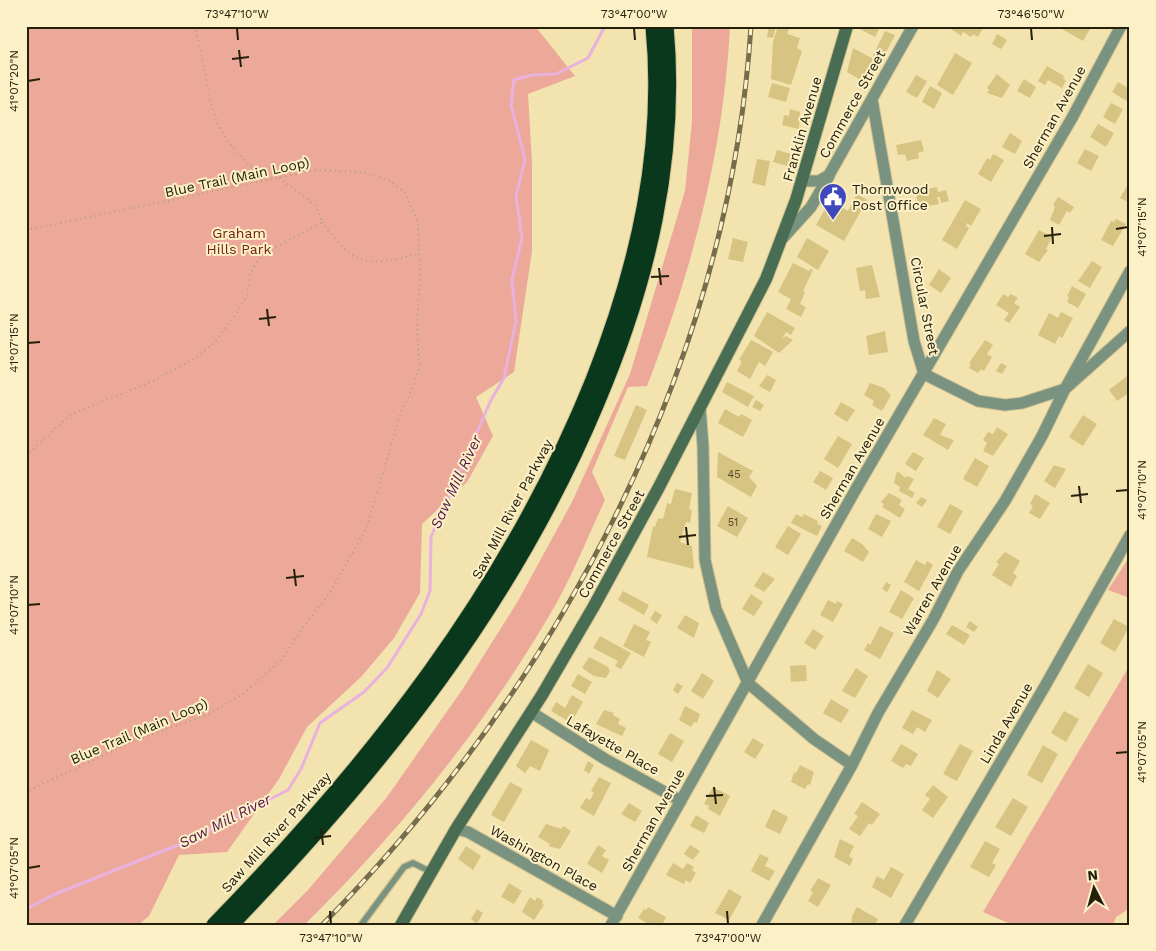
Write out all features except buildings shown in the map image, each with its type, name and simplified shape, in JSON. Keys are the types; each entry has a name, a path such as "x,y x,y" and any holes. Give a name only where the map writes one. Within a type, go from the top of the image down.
{"highway":[{"name":"Saw Mill River Parkway","path":"214,925 333,794 428,677 492,581 558,460 608,340 640,235 650,181 655,127 656,79 653,26"},
{"name":"Saw Mill River Parkway","path":"231,925 351,793 441,680 513,571 572,462 619,348 645,270 655,229 665,168 668,127 669,78 666,26"}],"main road":[{"name":"Franklin Avenue","path":"783,238 802,181 847,26"},
{"name":"Commerce Street","path":"401,925 456,829 530,712 629,544 766,279 783,238"}],"street":[{"name":"Commerce Street","path":"783,238 811,207 913,26"},
{"name":"Sherman Avenue","path":"614,920 856,489 1072,118 1120,26"},
{"name":"Circular Street","path":"872,99 914,341 924,374 978,402 1005,405 1022,403 1065,389 1130,331"},
{"name":"Commerce Street","path":"802,181 822,180 832,170"},
{"name":"Warren Avenue","path":"762,925 852,765 878,713 933,620 958,571 1005,501 1042,436 1065,389 1130,271"},
{"path":"700,407 703,446 705,560 716,609 748,683 814,738 852,765"},
{"name":"Linda Avenue","path":"905,925 1040,695 1130,535"},
{"name":"Lafayette Place","path":"530,712 605,759 680,801"},
{"name":"Washington Place","path":"456,829 468,832 614,920"}],"lane":[{"path":"361,925 404,866 413,863 432,872"}],"path":[{"path":"194,26 214,114 220,128 246,163 266,180"},
{"name":"Blue Trail (Main Loop)","path":"26,230 316,170 362,172 389,180 405,193 418,222 420,282 417,323 419,367 396,427 367,527 330,593 306,623 281,660 244,693 209,714 129,743 26,792"},
{"path":"278,177 316,206 322,222 353,257 363,260 390,261 418,254"},
{"path":"26,456 70,415 153,381 196,358 214,343 238,311 247,295 249,277 257,261 269,251 322,222"}],"green space":[{"name":"Graham Hills Park","path":"26,26 535,26 575,76 528,94 532,163 532,251 514,372 476,397 493,436 467,482 422,524 420,593 394,638 361,677 307,727 279,779 227,852 179,855 149,916 138,925 26,925"},
{"path":"692,26 730,26 727,72 713,164 703,209 678,299 647,386 628,387 592,472 605,500 572,573 549,616 496,699 437,779 405,817 373,854 304,925 273,925 308,890 387,797 462,690 518,601 572,502 630,374 685,191 692,121"},
{"path":"1130,556 1130,598 1108,590"},
{"path":"1130,665 1130,908 1116,917 1113,925 1013,925 983,912"}],"waterway":[{"name":"Saw Mill River","path":"26,909 53,895 188,841 288,790 301,769 320,723 364,692 387,668 421,614 430,591 431,537 491,400 504,378 516,321 512,280 522,238 516,196 525,159 511,105 514,80 532,75 556,74 588,58 605,26"}],"railway":[{"path":"322,925 407,831 486,731 556,625 617,513 668,397 708,276 736,152 751,26"}],"place":[{"name":"Thornwood Post Office","path":"833,221"}]}
